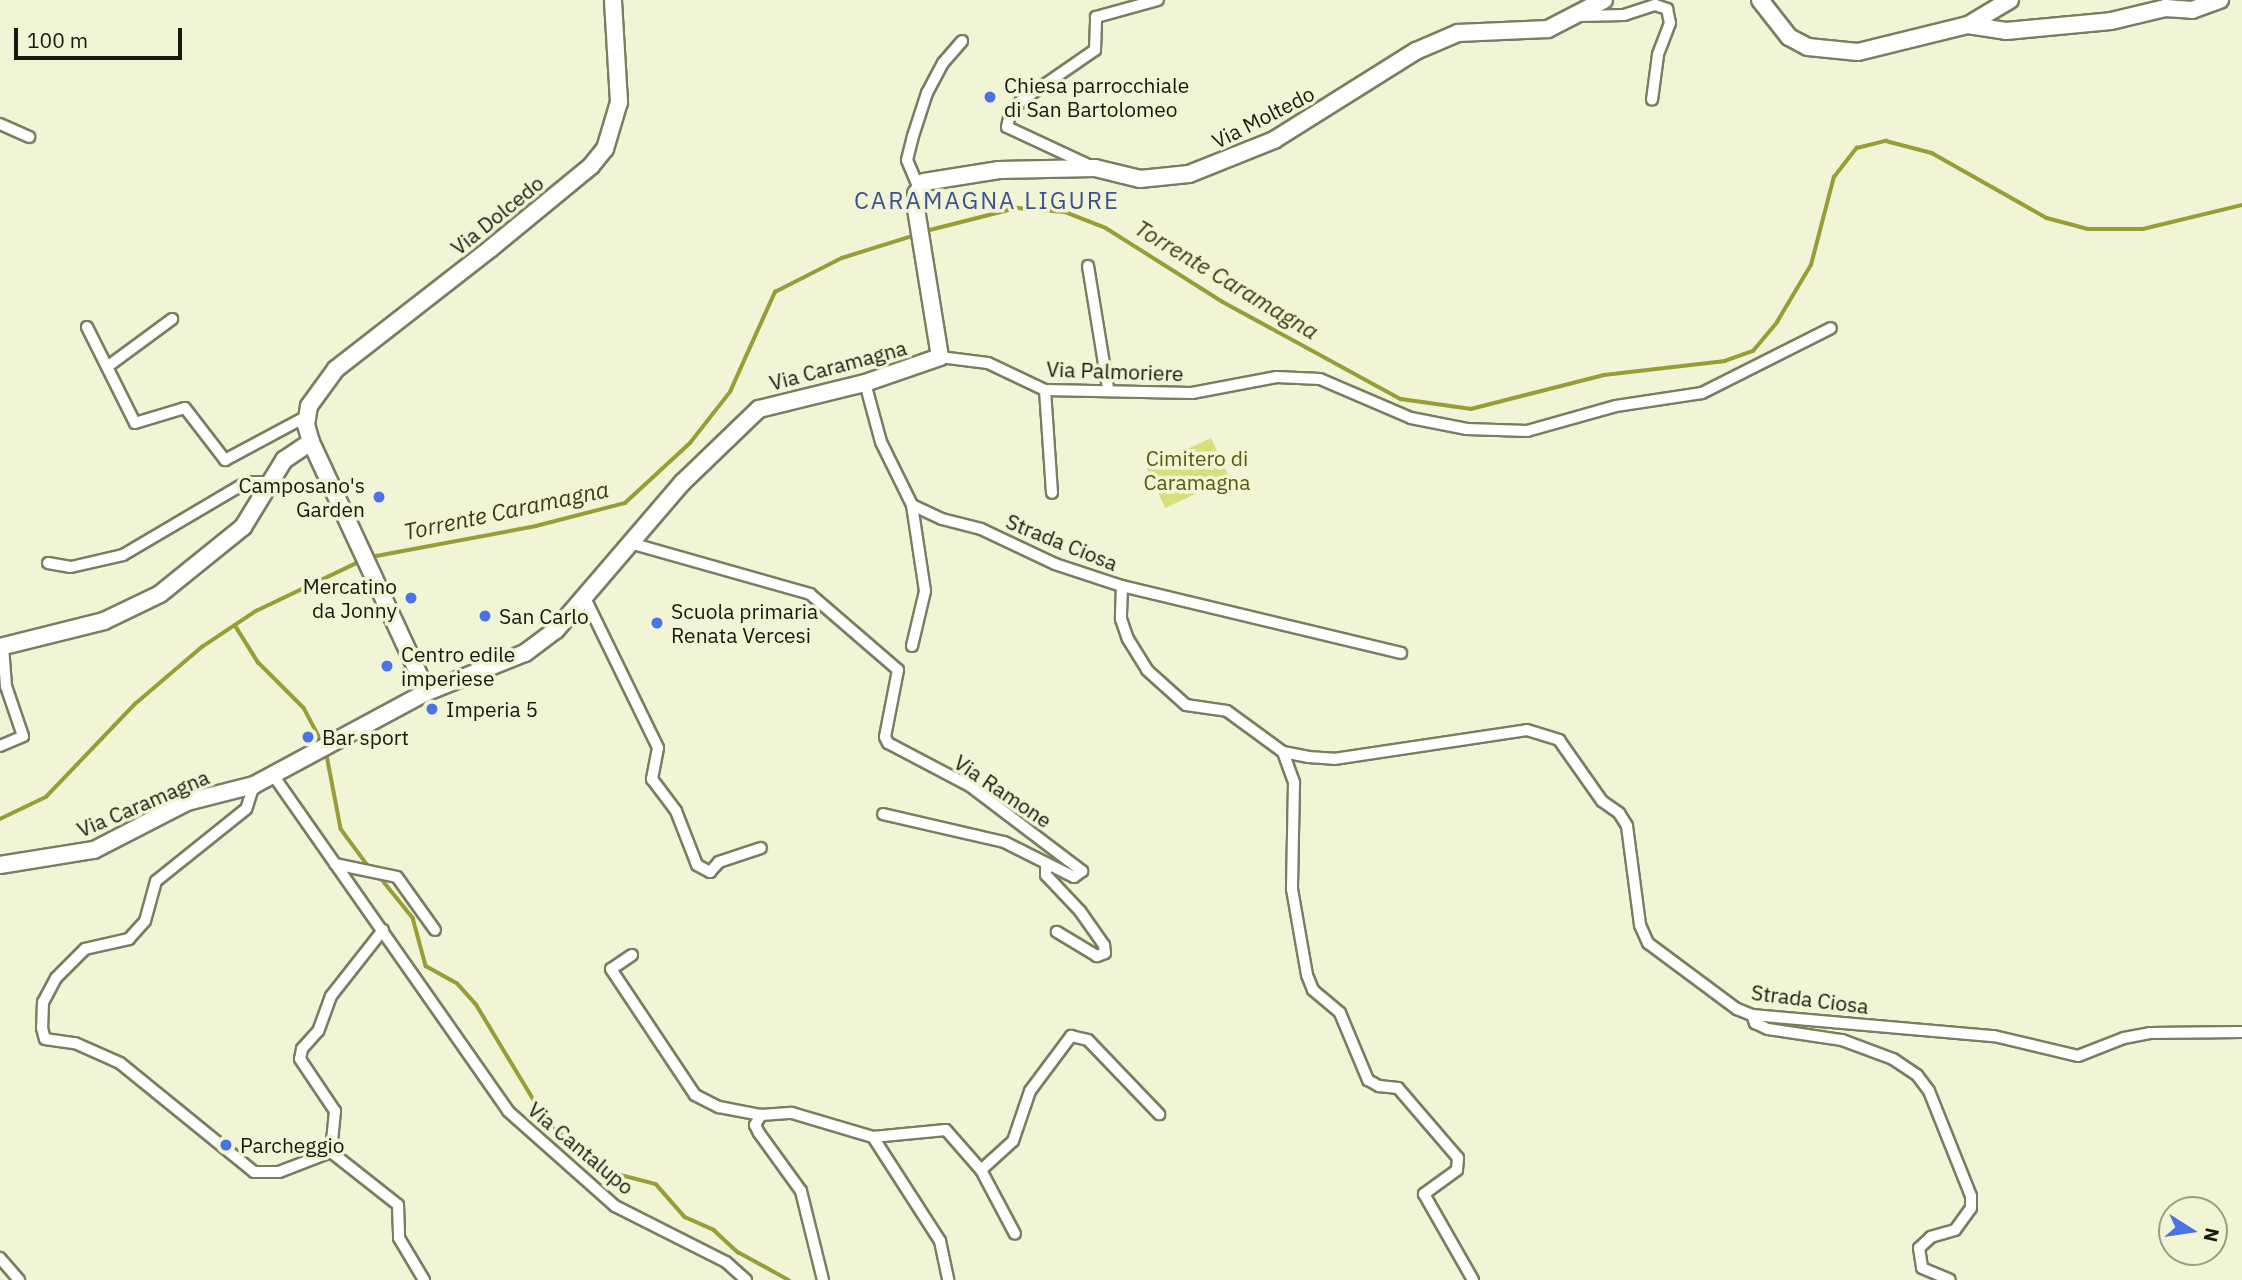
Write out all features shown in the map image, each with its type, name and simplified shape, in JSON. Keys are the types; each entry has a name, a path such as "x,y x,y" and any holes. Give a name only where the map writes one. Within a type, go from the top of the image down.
{"street":[{"name":"Via Dolcedo","path":"307,416 319,387 336,369 490,249 591,166 605,149 619,102 613,0"},
{"path":"1095,168 1007,127 1010,114 1021,101 1096,50 1096,18 1158,0"},
{"name":"Via Moltedo","path":"918,186 999,170 1095,168 1140,178 1189,174 1274,140 1416,51 1458,33 1548,29 1579,16 1604,0"},
{"path":"1760,0 1789,37 1822,52 1858,52 1968,25 2007,2 2019,23 2028,27"},
{"path":"1968,25 1993,30 2111,21 2165,8 2192,10 2220,0"},
{"path":"1579,16 1624,15 1655,5 1667,9 1670,23 1658,55 1652,100"},
{"path":"918,186 907,160 913,136 927,93 943,63 962,41"},
{"path":"0,124 29,136"},
{"name":"Via Caramagna","path":"0,865 94,850 187,802 254,785 427,692 525,653 556,630 682,483 759,409 865,383 940,357 928,264 916,208 918,186"},
{"path":"1088,266 1108,388"},
{"path":"107,368 172,319"},
{"path":"87,327 135,424 185,408 225,460 307,416 311,442 427,692"},
{"name":"Via Palmoriere","path":"940,357 988,363 1045,390 1108,388 1192,393 1293,376 1347,388 1421,420 1467,429 1527,431 1638,402 1702,393 1831,328"},
{"path":"865,383 881,442 912,505 925,591 912,646"},
{"path":"1045,390 1052,493"},
{"path":"0,746 23,736 6,685 2,646 104,621 160,594 243,527 268,482 284,460 311,442"},
{"path":"48,563 71,567 123,555 247,482 268,482"},
{"name":"Strada Ciosa","path":"912,505 942,519 981,529 1055,564 1122,586 1121,619 1128,639 1161,685 1195,709 1231,713 1283,752 1334,759 1519,731 1552,736 1569,750 1602,801 1619,813 1627,826 1640,925 1648,943 1737,1009 1752,1015 1994,1035 2078,1056 2124,1038 2150,1033 2242,1032"},
{"name":"Via Ramone","path":"630,543 810,594 898,670 885,737 888,743 970,786 1082,871 1074,877 1054,864 1046,866 1004,842 883,814"},
{"path":"1122,586 1401,653"},
{"path":"584,596 658,748 652,779 676,811 697,866 710,872 719,862 761,848"},
{"path":"1283,752 1294,783 1292,889 1307,975 1313,990 1340,1013 1368,1080 1379,1086 1389,1084 1398,1088 1458,1158 1457,1170 1424,1194 1473,1280"},
{"name":"Via Cantalupo","path":"273,775 508,1111 536,1140 615,1206 726,1262 746,1280"},
{"path":"254,785 245,811 156,881 145,922 129,939 85,949 56,978 41,1009 46,1040 75,1043 120,1063 254,1171 279,1172 331,1152"},
{"path":"335,864 359,866 397,877 435,930"},
{"name":"Via Ramone","path":"1046,866 1046,875 1080,911 1104,945 1105,954 1097,956 1057,932"},
{"path":"331,1152 335,1111 302,1066 300,1052 318,1031 331,996 383,930"},
{"path":"632,955 611,969 695,1095 738,1113 792,1113 873,1137 940,1128 981,1170 1015,1234"},
{"path":"1752,1015 1760,1026 1842,1040 1893,1059 1917,1075 1929,1091 1971,1196 1971,1208 1955,1230 1931,1237 1919,1248 1922,1268 1950,1280"},
{"path":"981,1170 1013,1141 1030,1091 1072,1036 1087,1040 1158,1114"},
{"path":"761,1115 755,1125 759,1133 801,1191 823,1280"},
{"path":"873,1137 940,1241 948,1280"},
{"path":"331,1152 398,1205 399,1238 424,1280"},
{"path":"0,1258 19,1280"}],"green space":[{"name":"Cimitero di Caramagna","path":"1211,438 1230,478 1165,508 1147,468"}],"waterway":[{"name":"Torrente Caramagna","path":"926,231 1017,208 1065,212 1106,228 1223,302 1401,399 1471,409 1604,375 1725,361 1753,351 1777,322 1811,265 1834,177 1857,148 1886,141 1932,153 2047,218 2088,229 2143,229 2242,205"},
{"name":"Torrente Caramagna","path":"371,557 536,526 625,503 690,443 730,392 775,292 842,258 916,235"},
{"name":"Torrente Caramagna","path":"0,819 46,797 135,704 202,647 256,611 361,561"},
{"path":"235,625 258,662 304,708 323,743"},
{"path":"326,750 341,829 369,867"},
{"path":"380,877 413,918 426,966 457,983 476,1004 549,1125 617,1174 656,1184 685,1217 714,1230 738,1252 789,1280"}],"place":[{"name":"Chiesa parrocchiale di San Bartolomeo","path":"990,97"},
{"name":"Camposano's Garden","path":"379,497"},
{"name":"Mercatino da Jonny","path":"411,598"},
{"name":"San Carlo","path":"485,616"},
{"name":"Scuola primaria Renata Vercesi","path":"657,623"},
{"name":"Centro edile imperiese","path":"387,666"},
{"name":"Imperia 5","path":"432,709"},
{"name":"Bar sport","path":"308,737"},
{"name":"Parcheggio","path":"226,1145"}],"district":[{"name":"CARAMAGNA LIGURE","path":"987,201"}]}
